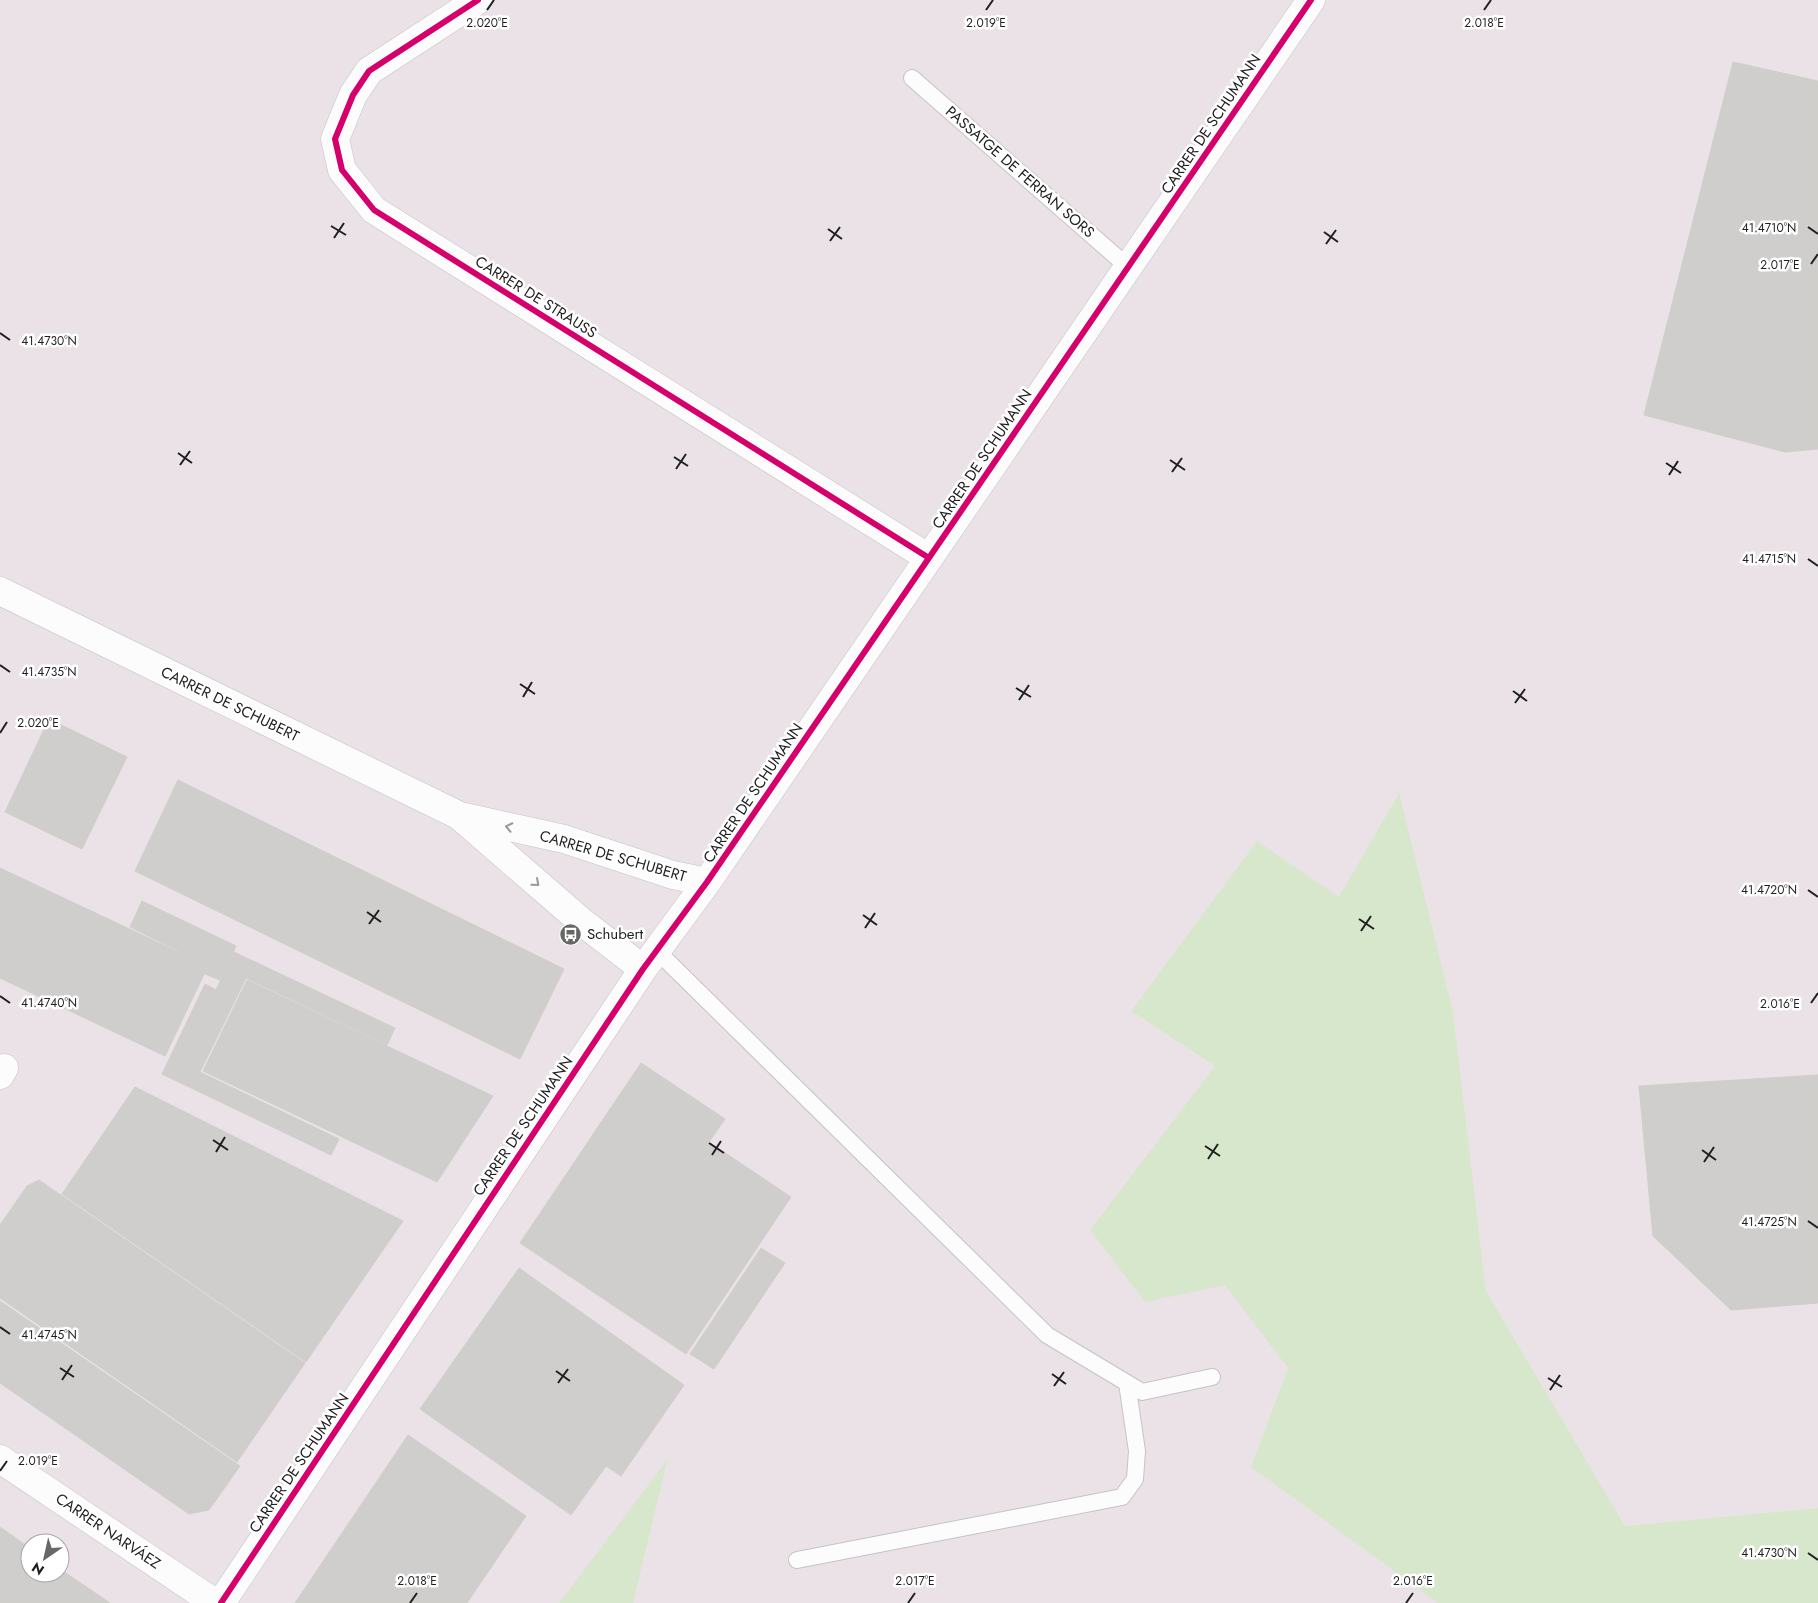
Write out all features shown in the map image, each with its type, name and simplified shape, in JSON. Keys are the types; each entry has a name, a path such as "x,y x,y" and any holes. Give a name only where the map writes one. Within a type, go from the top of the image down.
{"street":[{"name":"CARRER DE STRAUSS","path":"478,0 370,71 354,95 335,139 342,170 374,210 929,558"},
{"name":"CARRER DE SCHUMANN","path":"221,1603 650,960 708,882 1311,0"},
{"name":"CARRER DE SCHUBERT","path":"0,591 460,816 564,839 673,875 708,882"},
{"name":"CARRER DE SCHUBERT","path":"460,816 582,922 650,960"},
{"name":"CARRER NARVÁEZ","path":"0,1459 215,1603"}],"lane":[{"name":"PASSATGE DE FERRAN SORS","path":"912,78 1128,267"},
{"path":"650,960 1047,1335 1142,1392 1212,1377"},
{"path":"797,1560 1122,1497 1135,1479 1137,1451 1127,1383"}],"shaded area":[{"path":"0,0 1818,0 1818,1508 1625,1526 1486,1291 1453,1012 1398,794 1339,898 1257,841 1131,1011 1215,1066 1090,1230 1145,1302 1225,1284 1288,1368 1251,1467 1438,1603 633,1603 668,1460 559,1603 0,1603"}],"green space":[{"path":"1399,793 1453,1012 1486,1291 1625,1526 1818,1508 1818,1603 1438,1603 1251,1467 1288,1368 1225,1285 1145,1302 1090,1230 1215,1066 1131,1011 1257,841 1339,897"},
{"path":"668,1459 633,1603 559,1603"}],"building":[{"path":"1733,62 1818,81 1818,449 1785,452 1644,415"},
{"path":"49,719 127,757 82,849 5,812"},
{"path":"178,780 564,969 520,1059 135,871"},
{"path":"0,868 208,966 165,1056 0,978"},
{"path":"142,901 236,946 220,980 205,974 209,966 130,927"},
{"path":"234,952 395,1028 387,1045 246,978 200,1072 339,1139 331,1155 162,1074 205,984 216,990"},
{"path":"247,980 493,1096 437,1182 203,1071"},
{"path":"641,1063 725,1119 709,1142 791,1197 686,1354 520,1243"},
{"path":"1818,1075 1818,1303 1731,1310 1653,1236 1639,1086"},
{"path":"135,1087 403,1221 306,1362 62,1194"},
{"path":"39,1180 305,1363 237,1462 0,1298 0,1225 27,1186"},
{"path":"761,1248 785,1263 714,1369 690,1354"},
{"path":"519,1268 684,1385 621,1476 606,1466 571,1515 420,1409"},
{"path":"0,1301 240,1466 209,1510 189,1514 0,1383"},
{"path":"408,1435 526,1516 467,1603 295,1603"},
{"path":"0,1527 20,1541 20,1583 70,1583 70,1576 110,1603 0,1603"}],"cycle path":[{"path":"478,0 369,71 353,95 335,139 342,170 374,210 929,558"},
{"path":"221,1603 643,969 707,882 1311,0"}],"place":[{"name":"Schubert","path":"571,934"}]}
